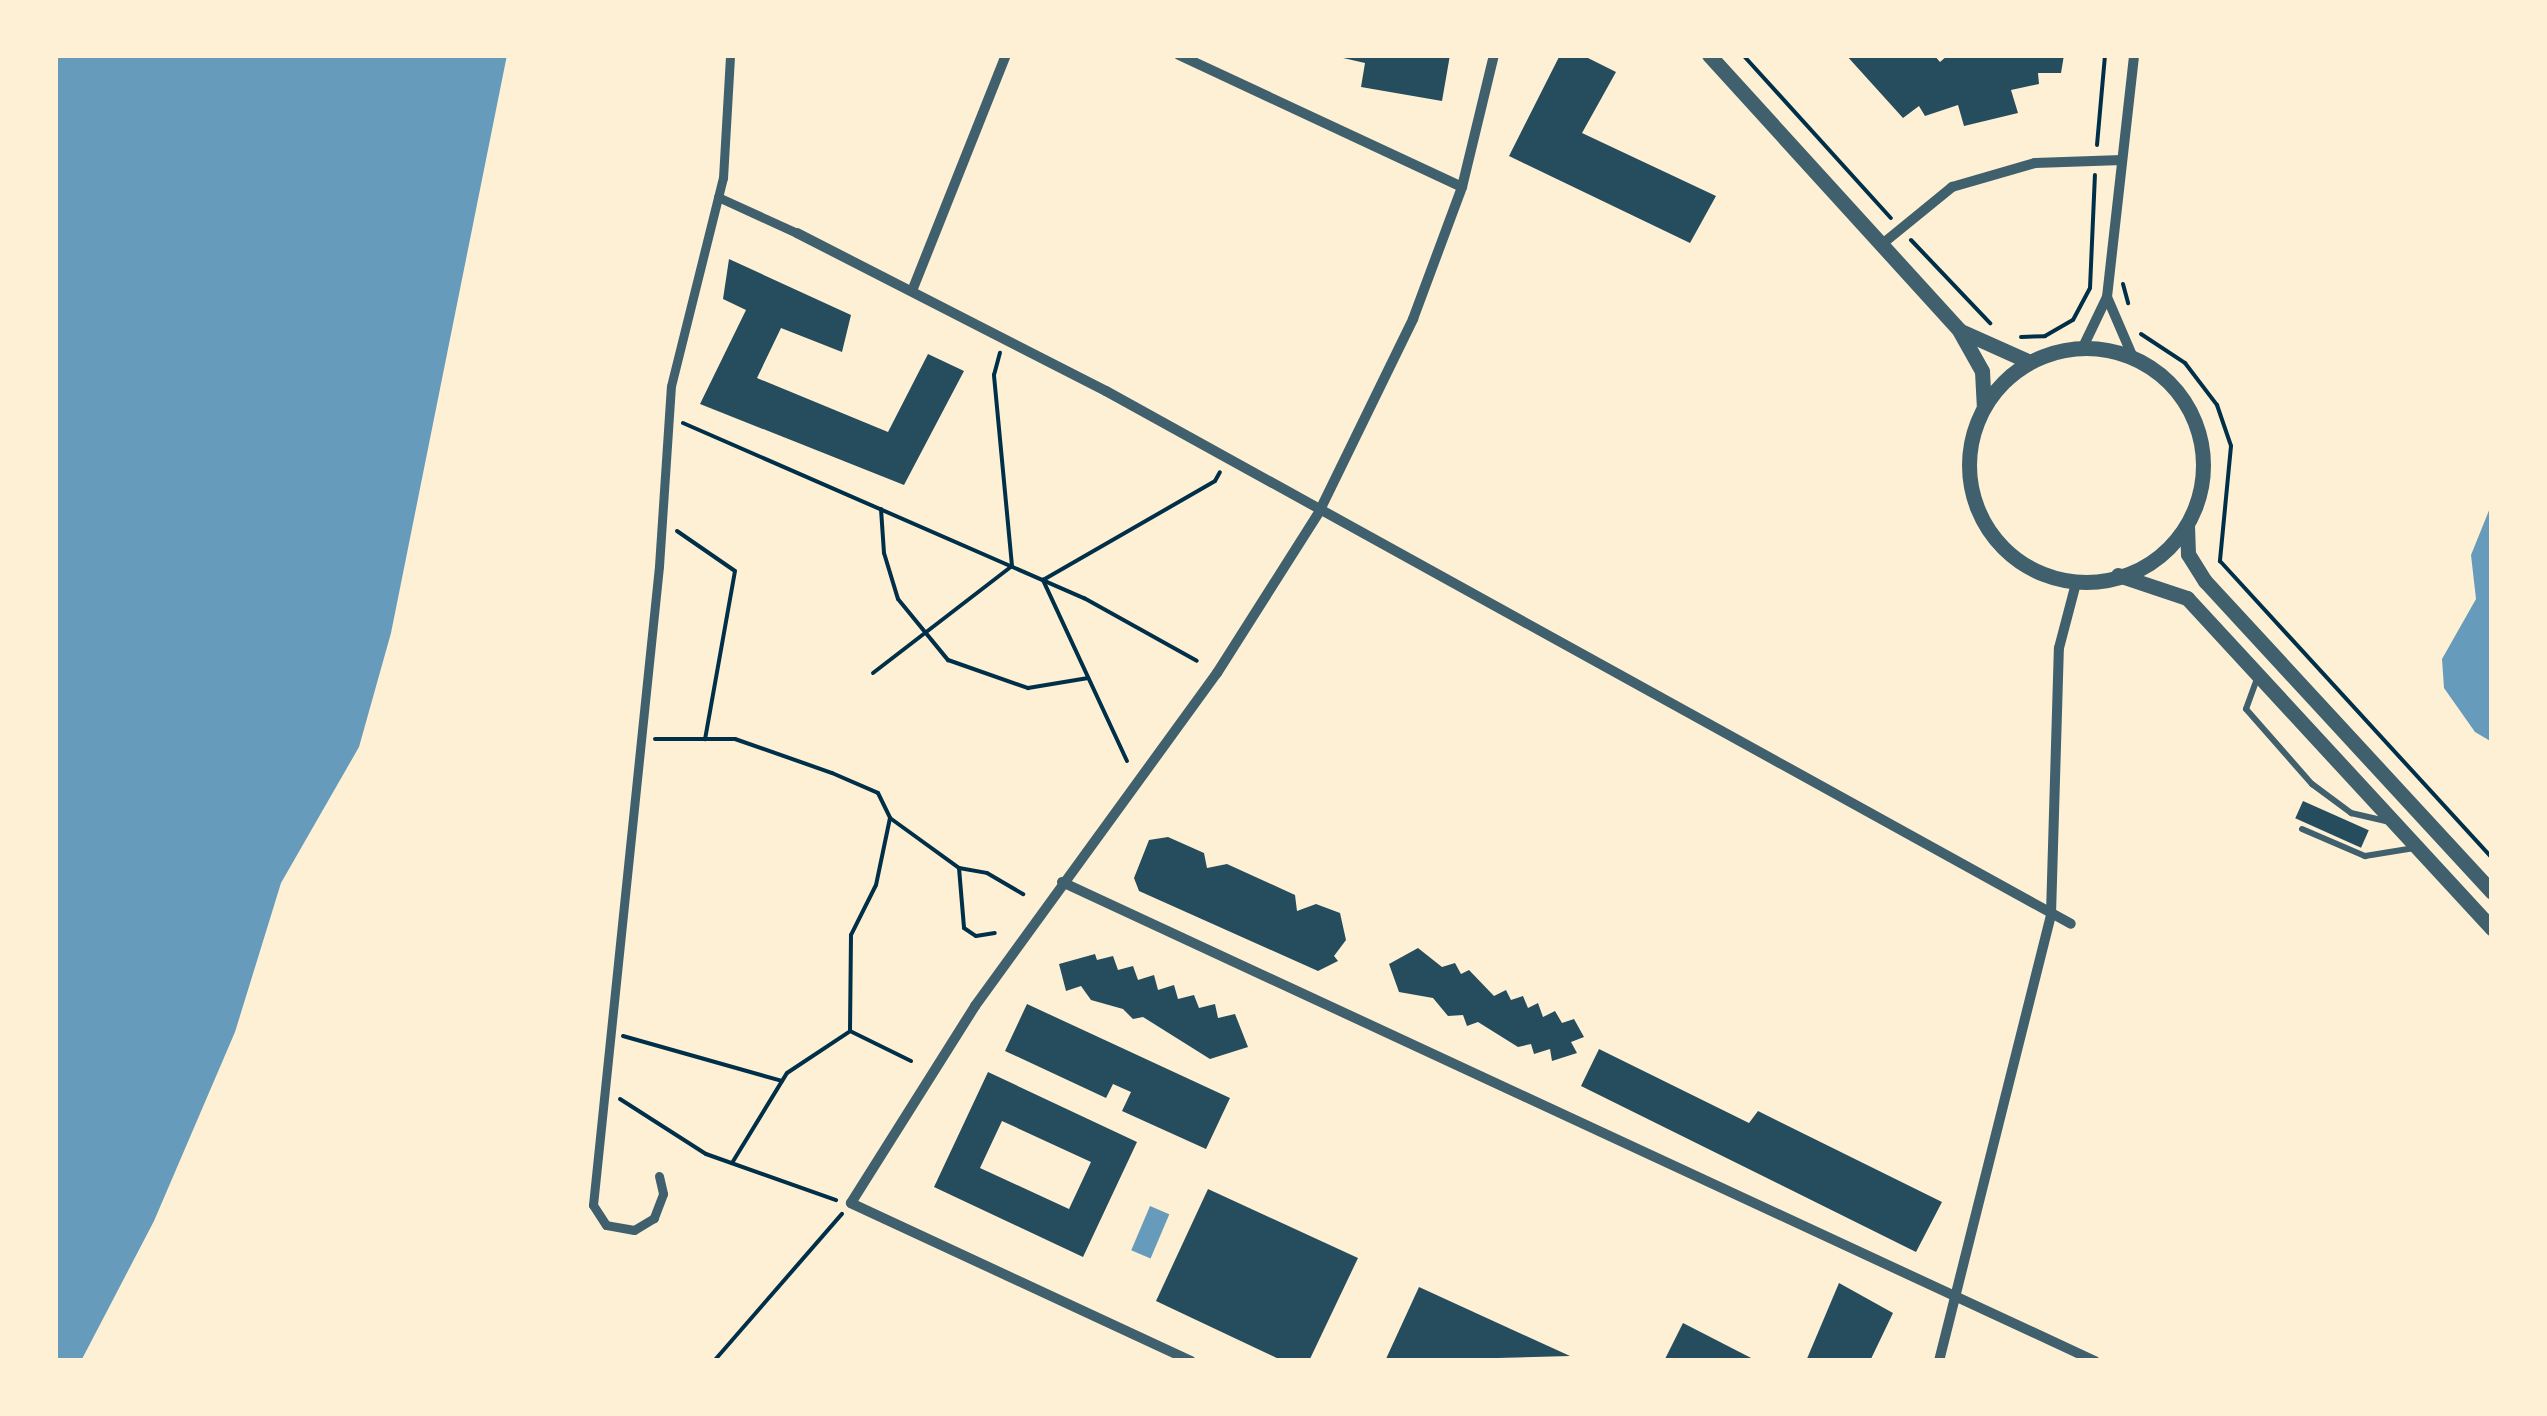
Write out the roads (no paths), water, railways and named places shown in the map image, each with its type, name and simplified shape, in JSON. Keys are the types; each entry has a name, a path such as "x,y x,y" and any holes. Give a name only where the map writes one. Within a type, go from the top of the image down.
{"street":[{"path":"659,1176 662,1194 654,1218 634,1230 606,1225 592,1206 669,417 718,197 730,55"},
{"path":"912,291 1006,55"},
{"path":"1180,55 1462,188"},
{"path":"1191,1361 851,1203 1062,882 1217,673 1320,512 1413,319 1462,188 1494,55"},
{"path":"1709,55 1960,330 1982,371 1984,406 1969,472 1983,522 2020,564 2076,584 2118,575 2145,564 2186,525 2202,487 2204,447 2183,398 2166,377 2132,355 2083,346 2030,362 1984,406"},
{"path":"2083,346 2107,298 2134,55"},
{"path":"1881,245 1898,226 1966,182 2034,163 2122,160"},
{"path":"718,197 912,291 2070,924"},
{"path":"2107,298 2132,355"},
{"path":"1960,330 2030,362"},
{"path":"2186,525 2188,554 2205,581 2492,892"},
{"path":"2118,575 2187,598 2492,930"},
{"path":"1940,1361 2051,914 2059,648 2076,584"},
{"path":"1062,882 2095,1361"}],"lane":[{"path":"2258,675 2246,709 2312,784 2351,813 2394,823"},
{"path":"2302,829 2366,856 2417,848"}],"water":[{"path":"55,55 507,55 391,633 359,747 281,883 235,1032 154,1221 81,1361 55,1361"},
{"path":"2492,503 2492,742 2475,732 2444,688 2442,659 2476,599 2471,555"},
{"path":"1150,1206 1169,1214 1151,1258 1131,1250"}]}
